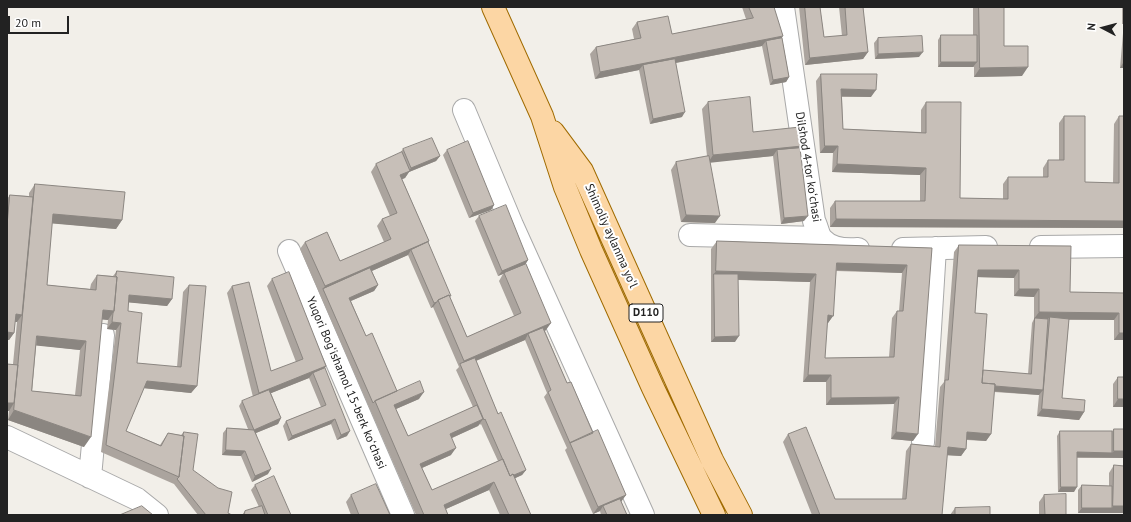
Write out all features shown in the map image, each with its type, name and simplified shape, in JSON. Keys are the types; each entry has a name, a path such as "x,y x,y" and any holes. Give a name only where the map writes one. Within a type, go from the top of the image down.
{"main road":[{"name":"Shimoliy aylanma yoʻl","path":"493,7 542,116 565,187 591,250 714,515"},
{"name":"Shimoliy aylanma yoʻl","path":"542,116 582,171 712,460 741,515"}],"street":[{"name":"Dilshod 4-tor koʻchasi","path":"784,7 814,221 821,238 831,246 847,250 1124,246"},
{"path":"464,110 516,232 643,515"},
{"path":"690,235 821,238"},
{"path":"924,442 935,248"},
{"name":"Yuqori Bogʻishamol 15-berk koʻchasi","path":"289,251 403,515"},
{"path":"90,477 102,335"},
{"path":"7,438 137,499 157,515"}],"building":[{"path":"749,7 774,7 783,36 600,72 596,47 641,38 637,22 668,16 672,34 753,18"},
{"path":"805,7 820,7 824,37 847,35 845,7 863,7 868,52 810,58"},
{"path":"979,7 1004,7 1004,46 1028,46 1028,67 980,68"},
{"path":"941,35 977,35 977,62 941,62"},
{"path":"922,36 923,52 878,54 878,38"},
{"path":"782,38 789,77 773,80 766,41"},
{"path":"675,59 685,112 653,119 643,65"},
{"path":"821,74 877,74 876,90 841,89 843,129 926,133 926,102 961,102 960,198 1008,199 1008,177 1048,177 1048,160 1064,160 1064,116 1085,116 1085,182 1119,183 1119,116 1124,116 1124,221 836,219 835,201 925,201 926,168 837,164 838,146 825,146"},
{"path":"750,97 753,132 800,127 802,146 713,155 708,102"},
{"path":"432,138 440,156 411,168 403,149"},
{"path":"468,141 494,205 473,213 447,150"},
{"path":"800,148 808,216 784,218 777,150"},
{"path":"402,152 410,171 400,175 429,241 325,286 305,242 327,232 340,261 391,239 382,219 397,213 376,164"},
{"path":"709,156 720,216 686,215 676,162"},
{"path":"35,184 125,192 122,220 53,214 47,285 96,290 97,275 117,277 114,311 103,310 91,437 14,410","holes":["37,336 86,341 81,396 32,391"]},
{"path":"10,195 33,197 22,315 16,314 14,333 7,332 7,226"},
{"path":"506,205 528,260 502,271 479,216"},
{"path":"717,241 932,248 918,434 896,432 899,397 831,398 831,375 808,375 816,274 716,271","holes":["837,263 907,265 903,311 897,311 894,357 825,358 828,315 833,316"]},
{"path":"428,242 451,296 449,295 434,303 411,250"},
{"path":"959,245 1071,246 1070,292 1124,293 1124,333 1119,333 1119,313 1039,312 1039,289 1019,289 1019,270 978,270 975,313 987,314 982,383 995,384 991,434 967,432 966,449 948,447 942,515 820,515 788,434 806,427 835,499 906,499 911,444 940,447 945,380 948,380"},
{"path":"526,264 551,323 464,361 438,300 449,295 467,337 521,313 504,273"},
{"path":"370,268 378,285 349,298 366,336 372,333 397,391 373,403 323,289"},
{"path":"117,271 174,277 172,299 129,295 128,311 142,313 137,363 181,367 189,285 206,286 197,386 147,381 126,431 161,446 168,433 184,436 179,477 106,445 121,323 112,322"},
{"path":"289,272 326,366 259,393 232,286 249,282 271,371 303,359 272,279"},
{"path":"714,274 738,274 739,336 715,337"},
{"path":"1050,317 1069,319 1062,398 1085,400 1084,412 1042,409"},
{"path":"1035,318 1048,319 1043,390 995,386 995,384 982,383 983,370 1031,374"},
{"path":"543,328 567,383 571,382 593,433 570,443 548,392 551,390 528,334"},
{"path":"475,358 498,414 501,412 526,470 514,475 513,474 510,476 460,364"},
{"path":"7,364 18,365 14,403 7,403"},
{"path":"325,368 350,431 341,435 335,419 292,436 286,421 326,405 313,373"},
{"path":"1118,377 1124,377 1124,399 1118,399"},
{"path":"420,381 424,392 394,405 408,436 477,405 483,419 450,434 456,448 420,464 432,490 503,459 510,476 513,474 531,515 509,515 494,482 444,505 448,515 424,515 375,401"},
{"path":"269,390 281,418 254,430 242,401"},
{"path":"227,428 254,430 271,469 255,476 245,451 226,450"},
{"path":"1114,429 1124,429 1124,451 1114,451"},
{"path":"598,430 626,495 598,507 570,443"},
{"path":"1060,431 1112,431 1112,453 1077,452 1077,487 1061,487"},
{"path":"184,432 198,434 193,470 218,488 232,492 228,513 232,515 206,515 177,479 179,477"},
{"path":"1114,465 1124,466 1124,506 1113,506"},
{"path":"274,476 291,515 268,515 255,485"},
{"path":"376,484 390,515 359,515 351,495"},
{"path":"1082,485 1112,486 1112,508 1082,508"},
{"path":"1066,494 1066,515 1045,515 1044,495"},
{"path":"620,499 627,515 607,515 603,506"},
{"path":"142,506 153,515 120,515"},
{"path":"262,506 265,515 244,515 245,511"},
{"path":"990,507 990,515 955,515 955,508"}]}
